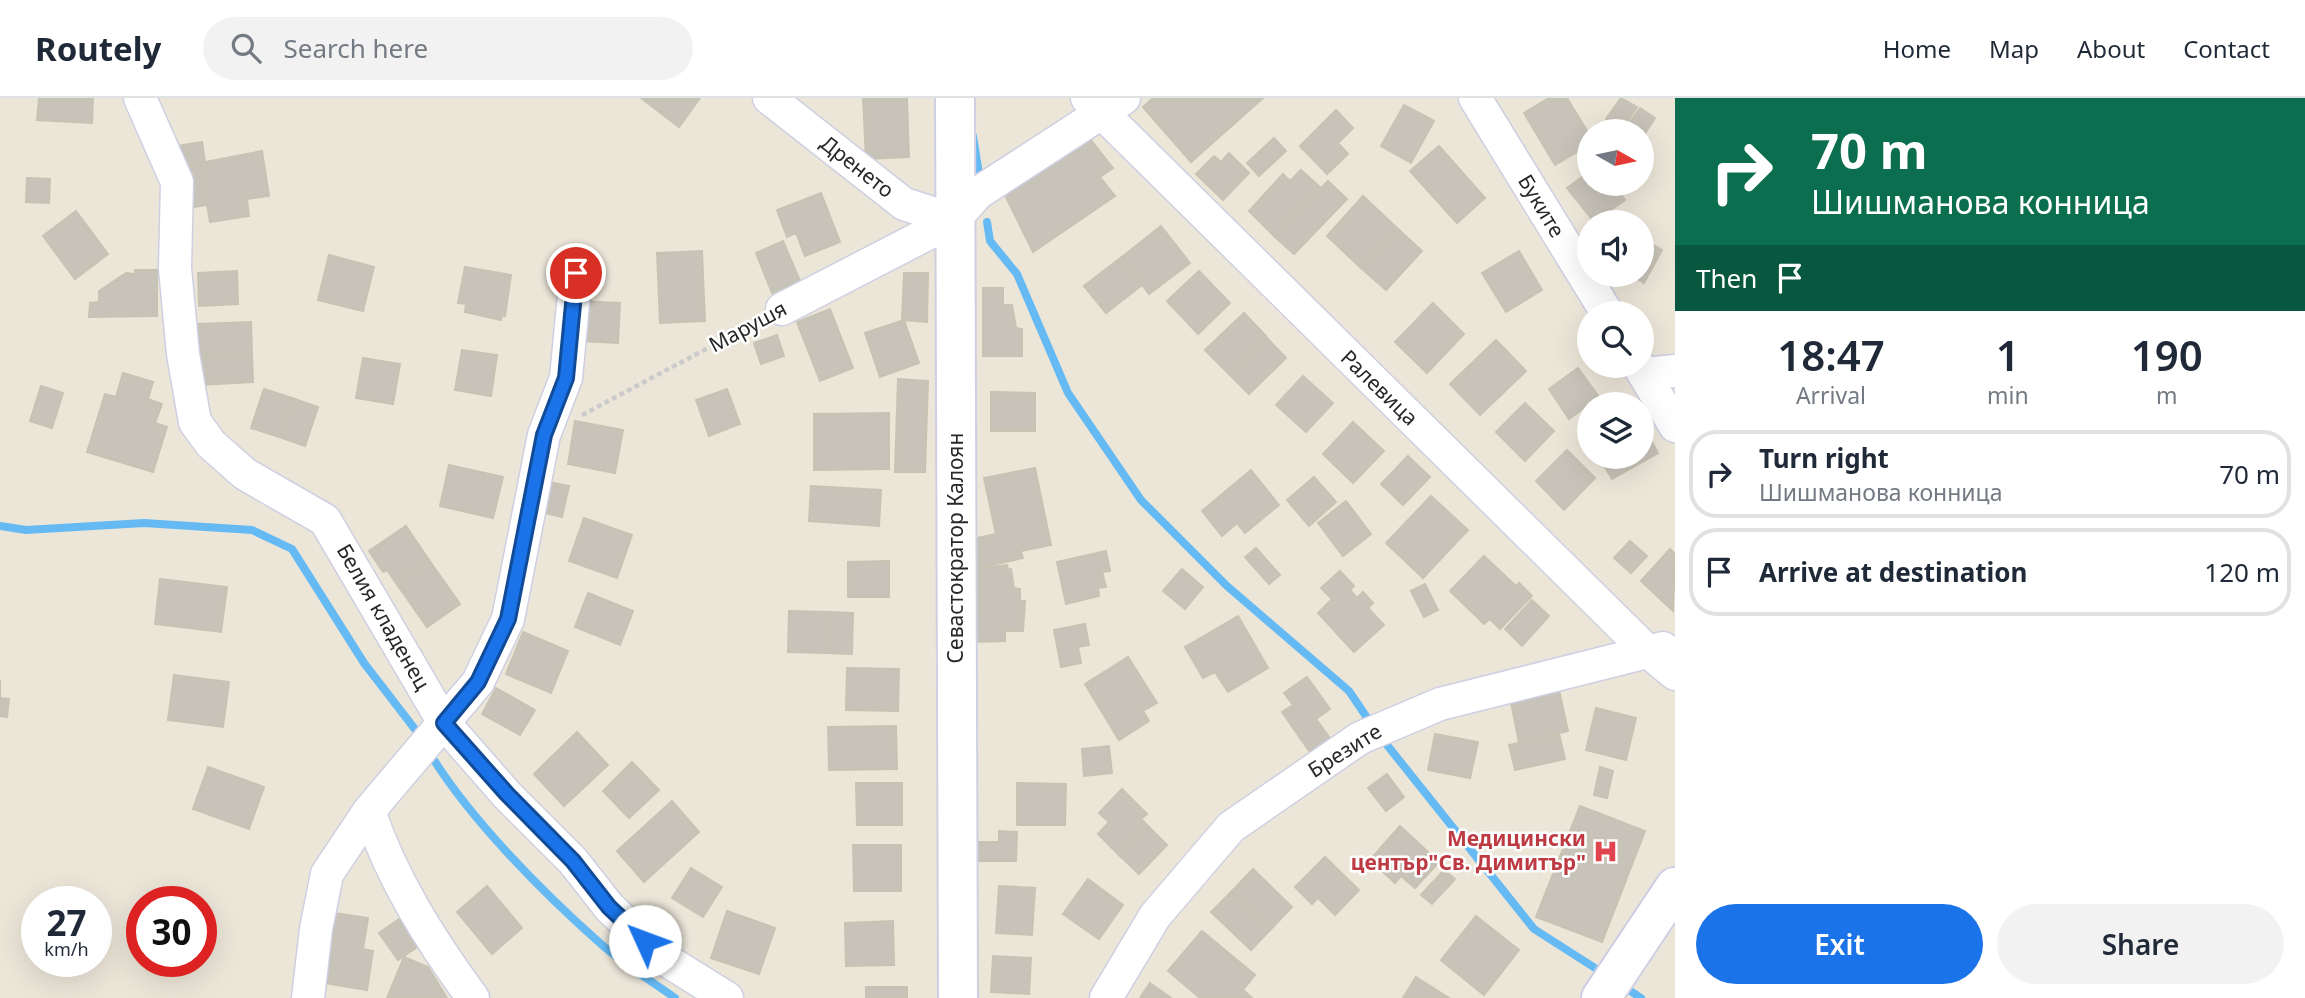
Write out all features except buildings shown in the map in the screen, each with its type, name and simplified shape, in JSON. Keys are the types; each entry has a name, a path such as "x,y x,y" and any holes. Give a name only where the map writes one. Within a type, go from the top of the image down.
{"main road":[{"name":"Севастократор Калоян","path":"955,98 958,998"},
{"path":"1601,998 1675,887"}],"street":[{"name":"Белия кладенец","path":"140,98 177,182 175,268 183,354 195,422 211,444 245,474 325,520 444,723 507,794 573,861 609,907 663,958 727,998"},
{"name":"Дренето","path":"768,98 904,204 954,220"},
{"name":"Буките","path":"1475,98 1599,301"},
{"path":"954,220 978,193 1105,103"},
{"name":"Ралевица","path":"1105,103 1661,648 1675,674"},
{"name":"Марушя","path":"782,309 954,220"},
{"path":"308,998 316,929 327,874 369,811 478,682 508,619 544,435 566,378 576,273"},
{"path":"1654,370 1675,371"},
{"path":"1646,378 1675,426"},
{"name":"Брезите","path":"1106,998 1155,916 1231,827 1360,738 1389,723 1440,704 1661,648"},
{"path":"369,811 382,851 404,892 473,998"}],"path":[{"name":"Марушя","path":"544,435 782,309"}],"waterway":[{"path":"973,136 979,174"},
{"path":"987,222 990,241 1017,274 1068,393 1141,500 1227,586 1349,691 1372,725"},
{"path":"0,526 26,530 144,523 252,530 292,549 364,663 421,737"},
{"path":"1379,735 1534,929 1606,975"},
{"path":"429,752 485,828 531,878 609,951 675,998"},
{"path":"1623,986 1641,998"}],"place":[{"name":"Медицински център\"Св. Димитър\"","path":"1606,851"}],"route":[{"path":"576,273 566,378 544,435 508,619 478,682 444,723 507,794 573,861 609,907 645,941"}]}
